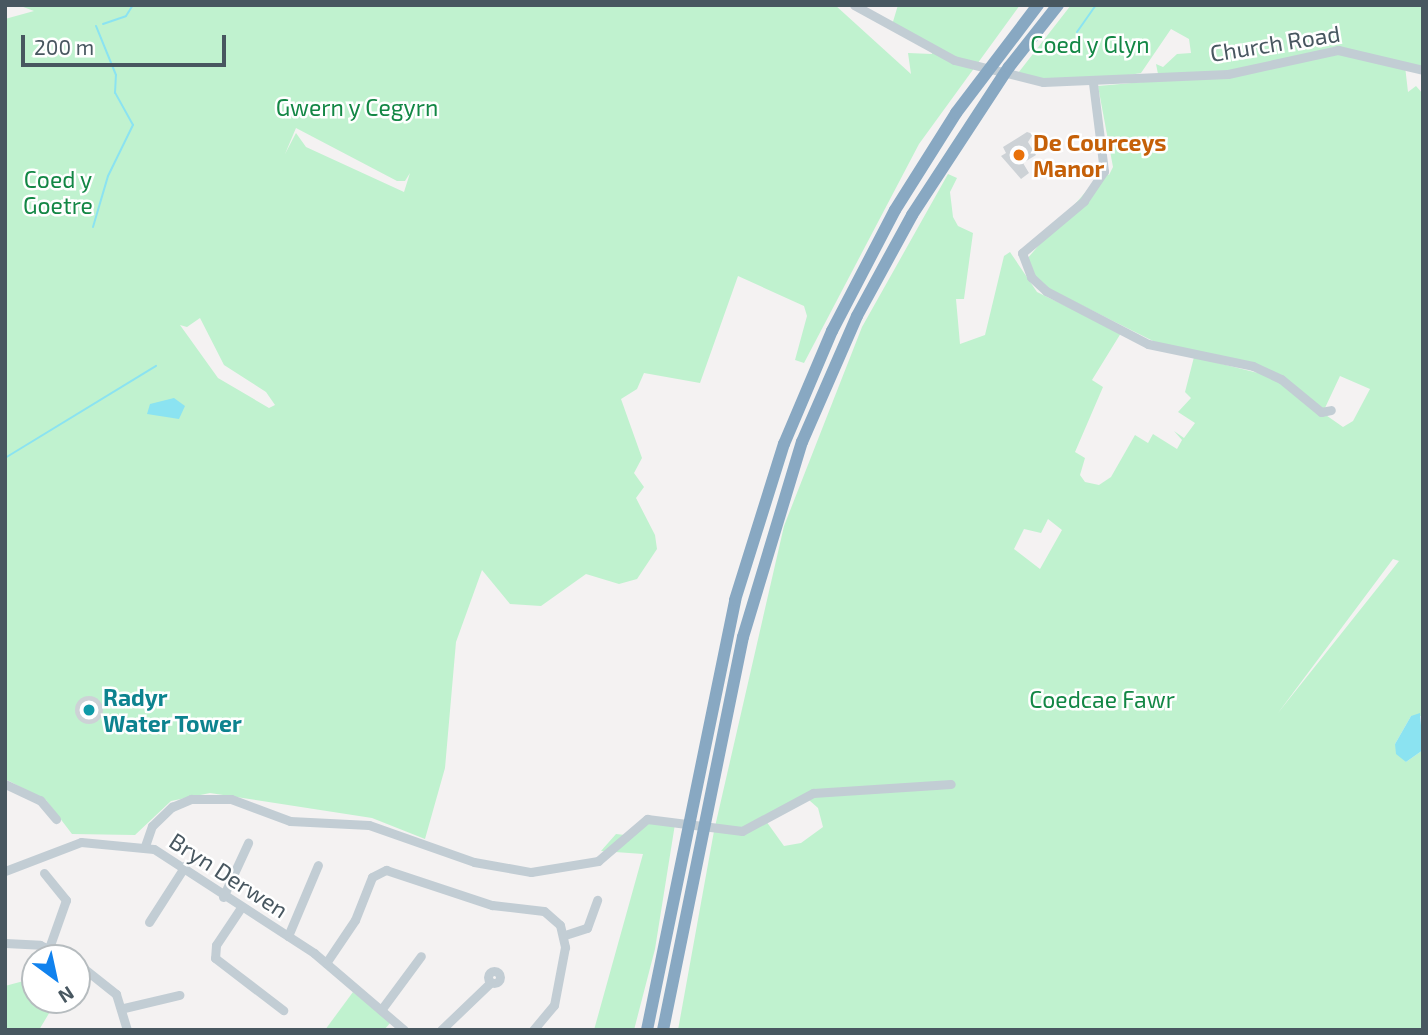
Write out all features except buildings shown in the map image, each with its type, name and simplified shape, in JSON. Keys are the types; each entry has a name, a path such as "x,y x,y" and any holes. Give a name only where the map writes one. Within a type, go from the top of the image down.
{"highway":[{"path":"647,1030 735,600 784,444 862,269 983,76 1038,5"},
{"path":"663,1030 745,626 802,442 891,250 1000,79 1058,5"}],"street":[{"name":"Church Road","path":"853,5 954,60 1028,80 1093,83 1164,74 1228,74 1338,50 1423,70"},
{"path":"1093,83 1104,171 1084,201 1021,253 1031,277 1045,291 1148,344 1253,366 1281,379 1321,412 1331,410"},
{"path":"145,846 152,826 172,807 191,799 223,799 289,821 369,825 474,862 531,872 593,863 647,819 730,830 756,828 813,793 905,783 951,784"},
{"path":"5,784 40,800 56,819"},
{"name":"Bryn Derwen","path":"5,871 80,842 145,846 185,866 240,909 288,936 326,963 404,1030"},
{"path":"223,897 248,843"},
{"path":"288,936 318,865"},
{"path":"149,922 185,866"},
{"path":"326,963 355,920 372,877 386,870 477,901 544,911 565,935"},
{"path":"44,873 66,900 50,944"},
{"path":"565,935 586,928 597,900"},
{"path":"240,909 216,945 215,958 283,1010"},
{"path":"533,1030 554,1005 565,935"},
{"path":"381,1010 421,956"},
{"path":"91,972 107,982 124,1009 127,1030"},
{"path":"442,1030 491,982"},
{"path":"124,1009 179,995"}],"green space":[{"path":"18,5 835,5 911,74 908,53 932,54 931,45 892,25 898,5 1020,5 919,144 804,363 795,360 807,316 804,306 738,276 700,383 644,373 637,389 621,399 642,458 634,473 644,487 636,498 655,535 657,549 637,579 619,584 586,574 541,606 510,604 482,570 456,642 445,768 425,839 372,818 210,793 171,801 135,835 72,834 46,800 5,779 5,19 34,11","holes":["296,128 397,181 405,181 410,173 404,192 306,147 296,133 285,154","200,318 224,365 266,392 275,405 269,408 218,378 180,325 187,327"]},
{"path":"1071,5 1423,5 1423,70 1405,66 1408,92 1416,86 1423,94 1423,716 1411,716 1395,744 1406,762 1423,750 1423,1030 678,1030 714,831 784,526 862,327 948,174 957,178 950,192 953,217 958,226 973,233 964,299 956,299 960,344 985,335 1004,256 1010,252 1037,292 1121,333 1092,380 1103,387 1075,452 1085,458 1080,475 1085,482 1099,485 1111,477 1135,435 1148,443 1153,434 1177,449 1182,440 1174,431 1184,438 1195,423 1178,412 1191,398 1185,392 1194,357 1270,376 1343,427 1353,421 1370,389 1340,376 1324,410 1265,368 1155,342 1047,288 1031,272 1026,260 1104,171 1109,175 1113,167 1098,86 1211,76 1158,74 1156,64 1163,67 1177,54 1191,53 1189,39 1171,29 1141,73 1099,80 1015,77","holes":["1048,519 1062,530 1040,569 1014,549 1024,529 1041,533","1393,559 1399,561 1278,713","809,800 818,808 823,827 801,843 784,846 766,821"]},
{"path":"657,820 675,824 655,949 634,1030 594,1030 643,854 601,851 616,834 625,835"},
{"path":"21,982 21,1014 49,1014 39,1030 5,1030 5,986"},
{"path":"353,992 391,1022 384,1030 325,1030"}],"water":[{"path":"174,398 185,406 179,419 147,414 150,404"},
{"path":"1420,713 1423,750 1406,762 1396,754 1395,744 1411,716"}],"waterway":[{"path":"103,24 126,16 133,5"},
{"path":"1077,32 1096,5"},
{"path":"93,227 108,176 133,125 115,93 116,75 96,26"},
{"path":"5,458 156,366"}],"place":[{"name":"De Courceys Manor","path":"1019,155"},
{"name":"Radyr Water Tower","path":"89,710"}],"park label":[{"name":"Coed y Glyn","path":"1090,44"},
{"name":"Gwern y Cegyrn","path":"357,107"},
{"name":"Coed y Goetre","path":"58,192"},
{"name":"Coedcae Fawr","path":"1102,699"}]}
